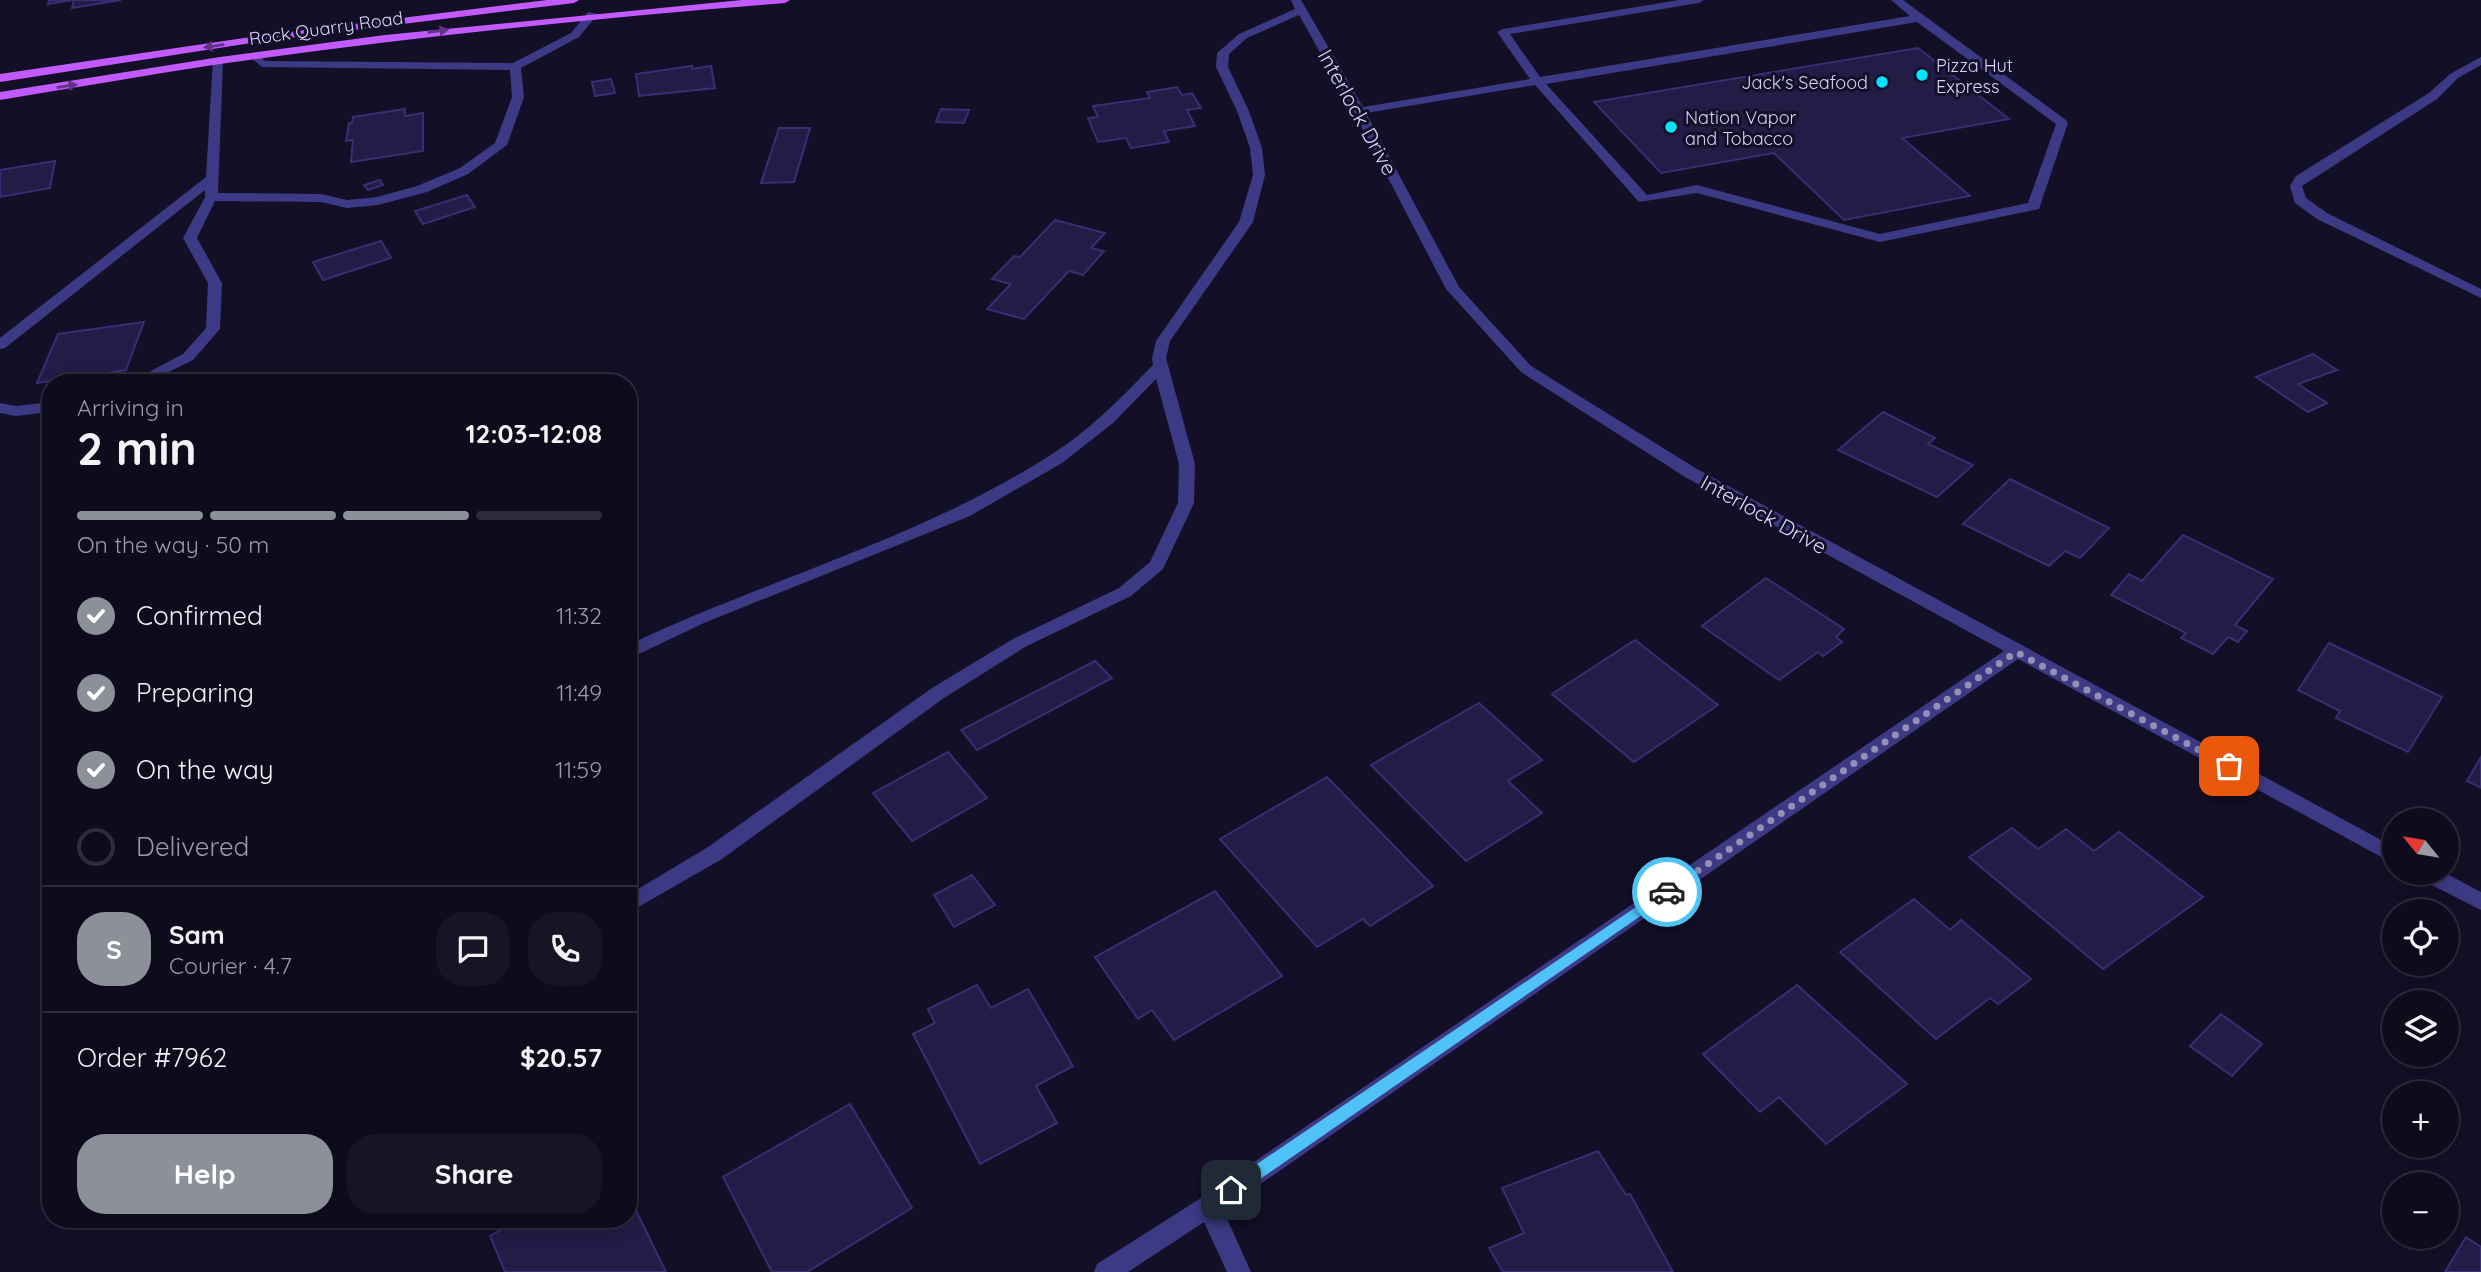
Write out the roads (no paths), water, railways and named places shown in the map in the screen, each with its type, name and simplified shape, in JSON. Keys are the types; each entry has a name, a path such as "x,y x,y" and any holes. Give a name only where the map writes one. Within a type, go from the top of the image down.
{"main road":[{"name":"Rock Quarry Road","path":"0,78 257,39 574,0"},
{"name":"Rock Quarry Road","path":"0,96 254,55 592,14 785,0"}],"street":[{"path":"1699,0 1503,32 1536,81 1644,199 1697,189 1880,239 2034,206 2063,123 1896,0"},
{"path":"637,900 715,853 938,693 1019,643 1125,592 1157,565 1186,503 1187,464 1160,367 1163,341 1246,222 1259,175 1256,148 1222,67 1223,53 1243,36 1299,5"},
{"name":"Interlock Drive","path":"1299,5 1359,111 1453,289 1526,369 1691,473 2382,850"},
{"path":"254,55 262,64 515,67 575,35 592,14"},
{"path":"1359,111 1919,18"},
{"path":"2481,60 2454,76 2433,96 2301,179 2296,186 2300,200 2322,216 2481,294"},
{"path":"153,374 188,357 213,330 215,283 190,238 211,197 217,61"},
{"path":"211,197 321,198 347,204 378,201 422,189 464,171 501,145 517,97 515,67"},
{"path":"0,345 213,177"},
{"path":"637,649 698,619 964,512 1056,459 1108,421 1160,367"},
{"path":"0,408 16,411 42,408"},
{"path":"1106,1272 1209,1206 2016,652"},
{"path":"2451,886 2481,902"},
{"path":"1209,1206 1239,1272"}],"place":[{"name":"Pizza Hut Express","path":"1922,75"},
{"name":"Jack's Seafood","path":"1882,82"},
{"name":"Nation Vapor and Tobacco","path":"1671,127"}]}
